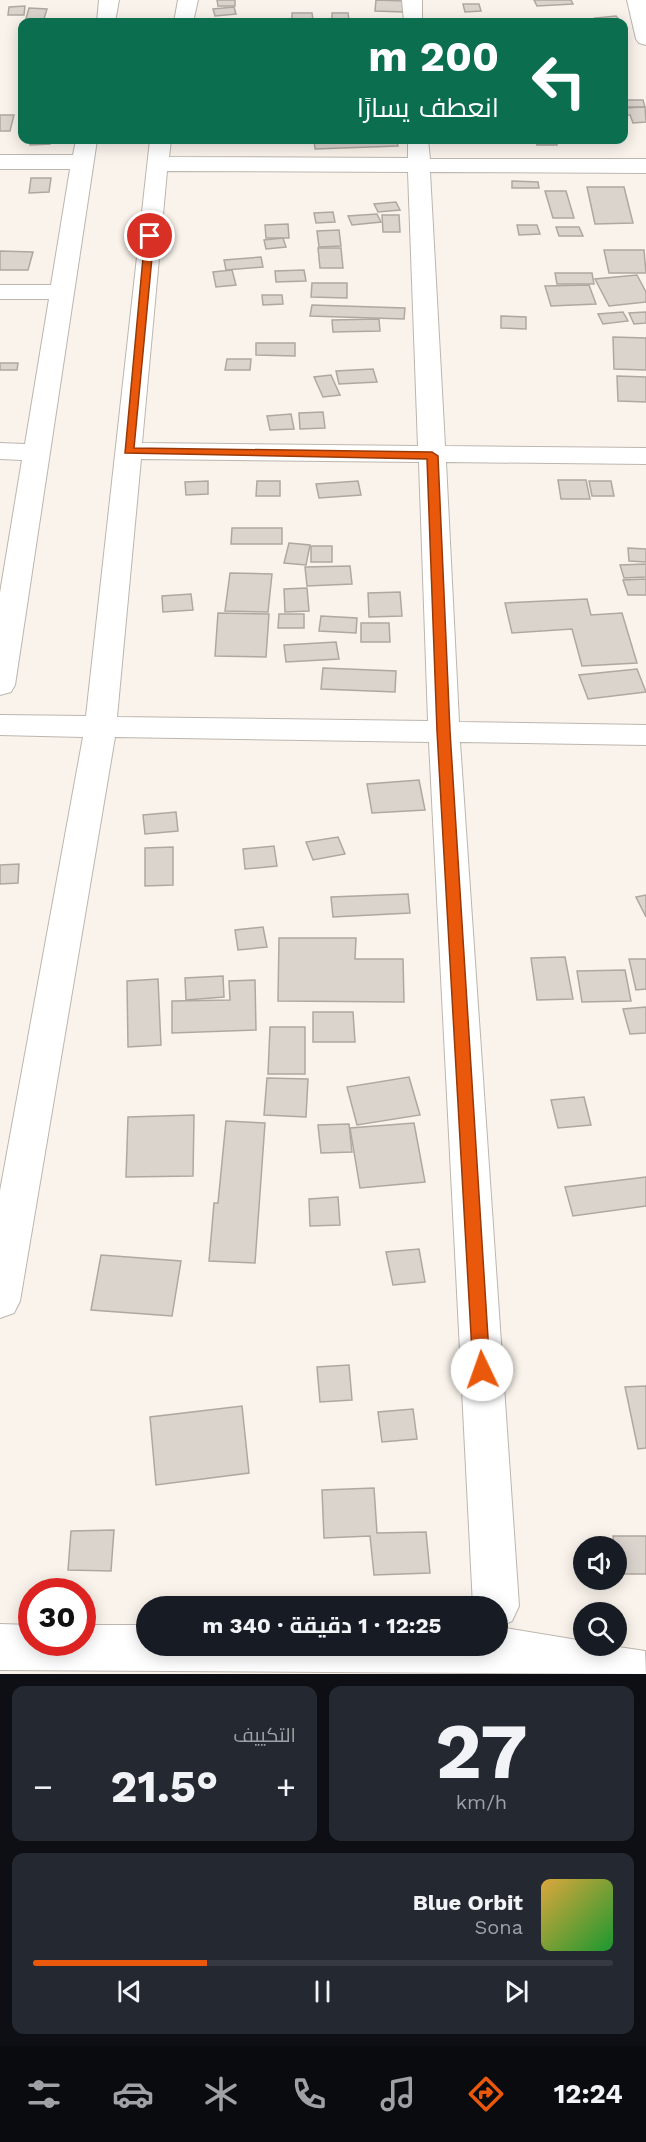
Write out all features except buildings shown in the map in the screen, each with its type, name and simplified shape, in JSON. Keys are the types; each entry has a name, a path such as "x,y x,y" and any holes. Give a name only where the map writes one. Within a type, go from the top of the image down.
{"street":[{"path":"107,18 110,0"},
{"path":"185,18 188,0"},
{"path":"412,0 413,18"},
{"path":"637,0 646,39"},
{"path":"0,162 84,151 0,685"},
{"path":"0,1302 101,726 159,152 418,152 646,166"},
{"path":"418,152 444,731 495,1596"},
{"path":"0,292 62,292"},
{"path":"0,451 36,452"},
{"path":"128,451 432,456 646,456"},
{"path":"0,725 646,735"},
{"path":"508,1637 645,1674"},
{"path":"0,1647 136,1643"}],"route":[{"path":"150,236 128,451 432,456 444,731 482,1370"}]}
